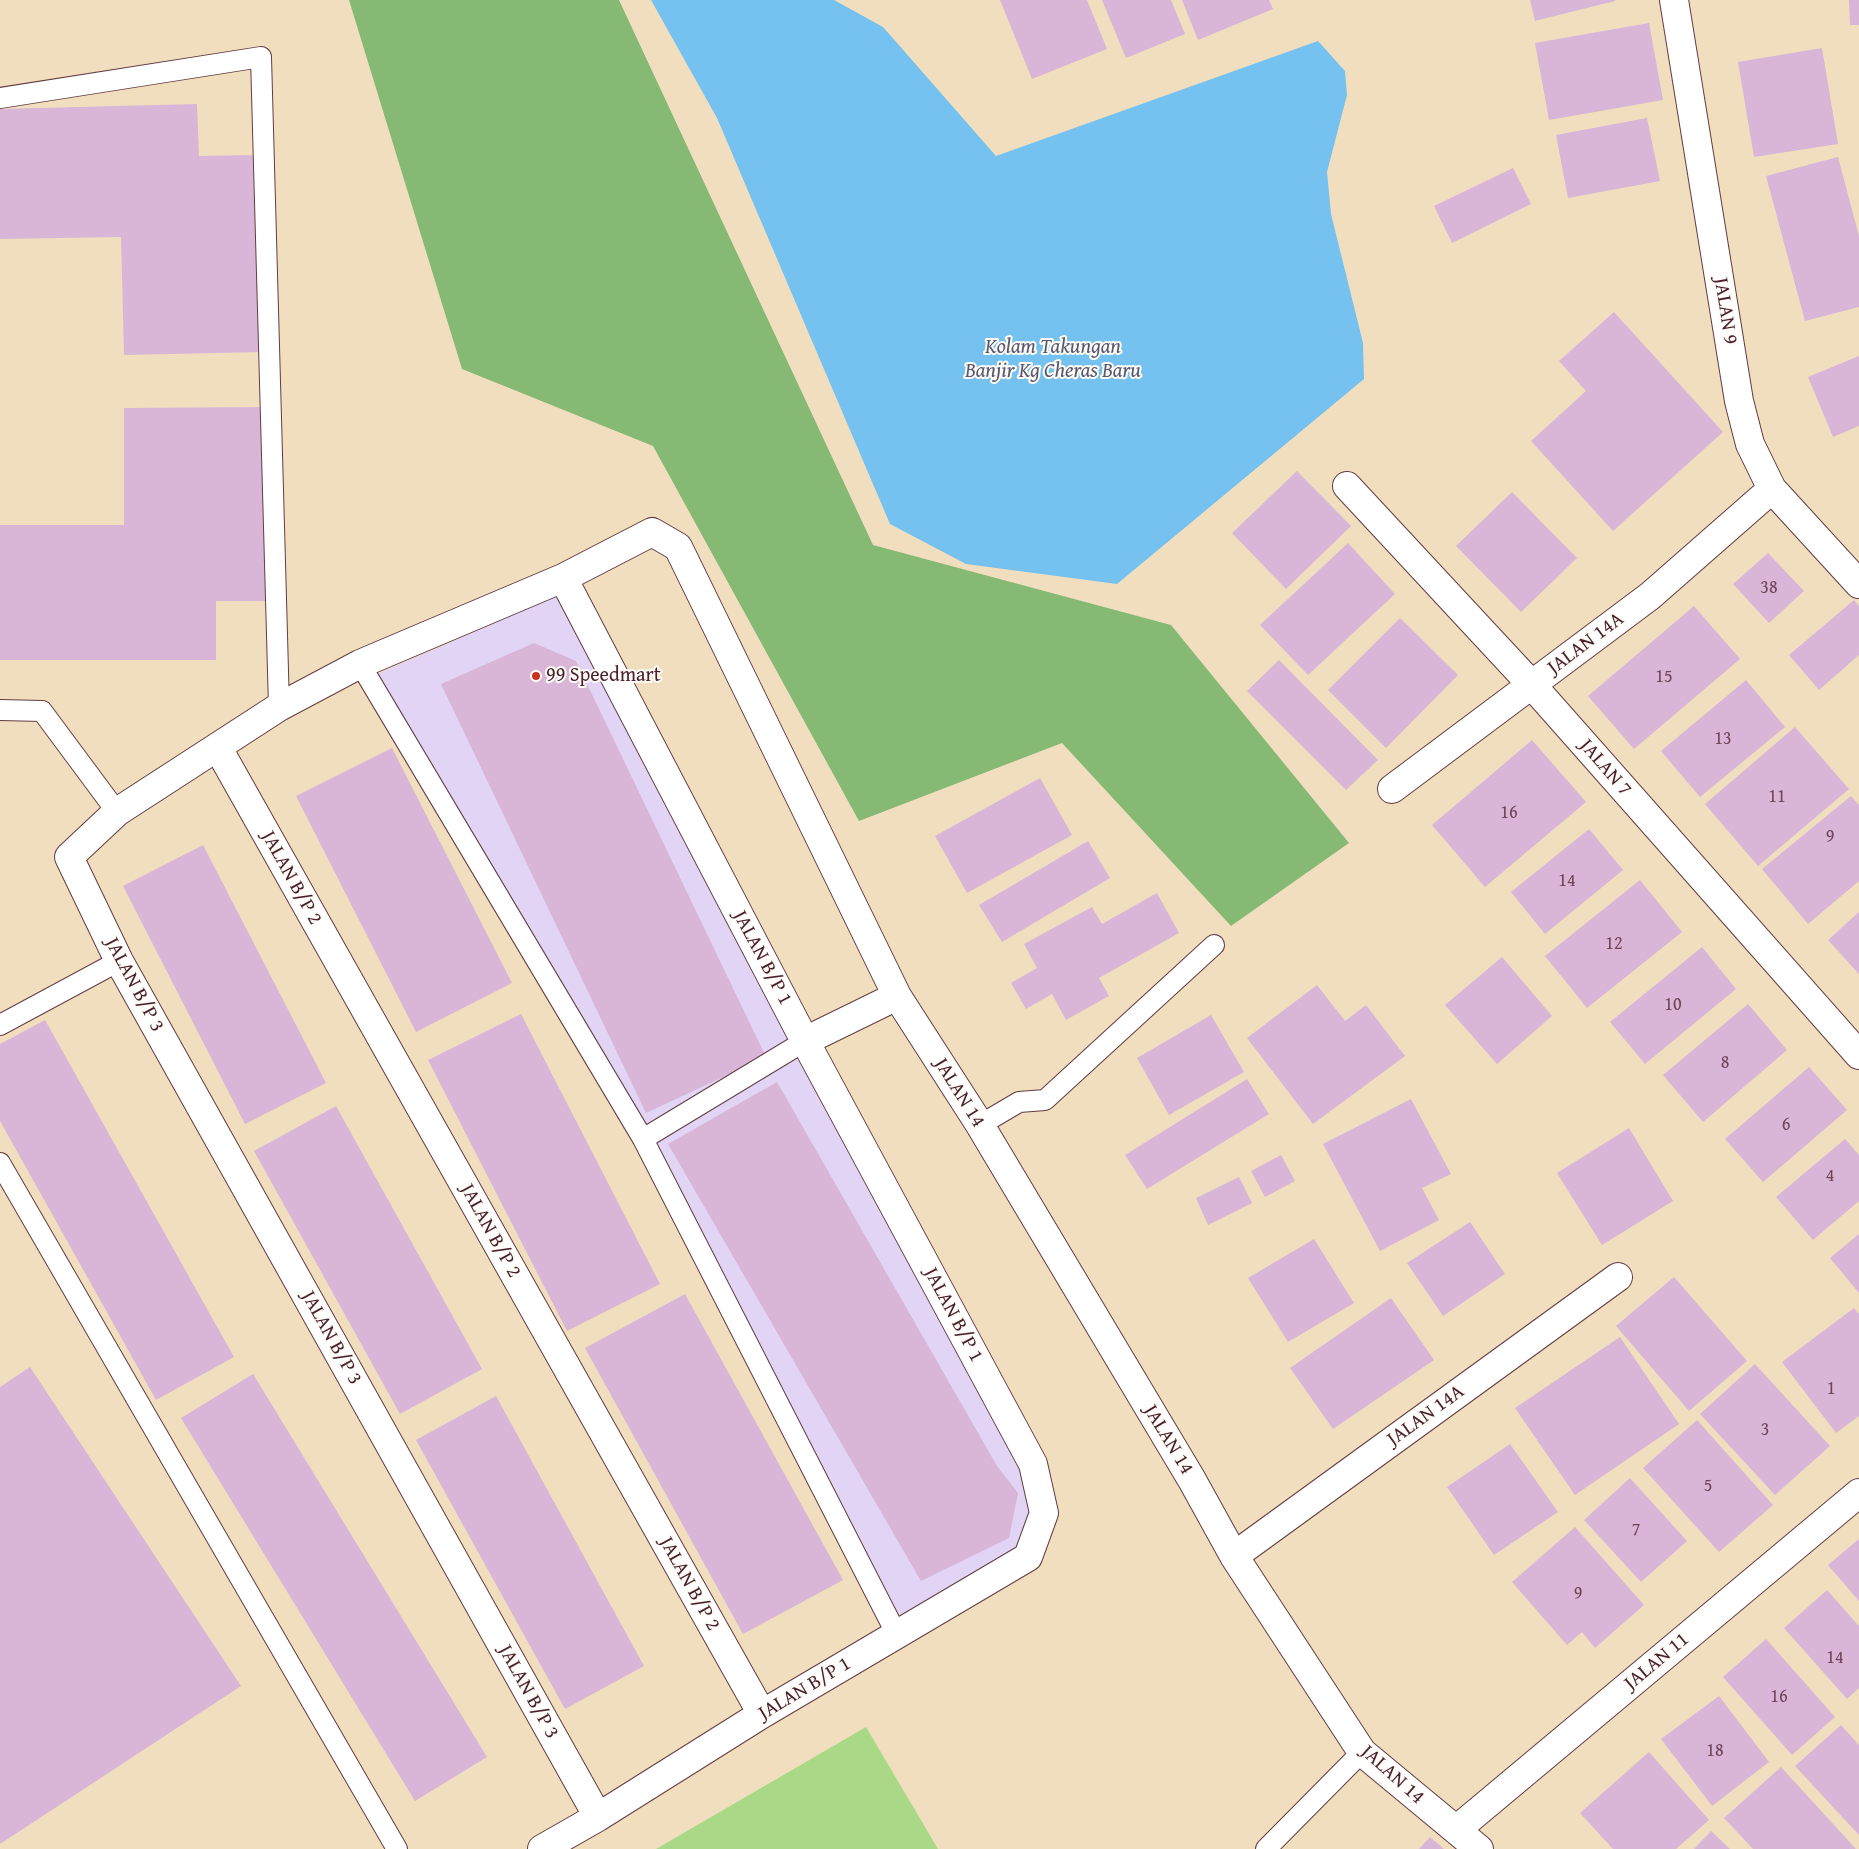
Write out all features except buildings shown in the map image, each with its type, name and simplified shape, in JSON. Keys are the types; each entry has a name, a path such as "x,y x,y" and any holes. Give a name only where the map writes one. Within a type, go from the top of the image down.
{"street":[{"name":"JALAN 9","path":"1674,0 1739,401 1750,444 1772,489 1859,584"},
{"name":"JALAN 7","path":"1347,486 1531,684 1859,1055"},
{"name":"JALAN 14A","path":"1392,789 1650,596 1772,489"},
{"name":"JALAN 14","path":"563,578 652,532 678,547 897,996 980,1125 1192,1480 1234,1556 1362,1752 1479,1849"},
{"path":"117,812 279,708 360,664 563,578"},
{"name":"JALAN B/P 1","path":"542,1849 598,1817 762,1714 1028,1557 1044,1513 1033,1464 805,1042 563,578"},
{"name":"JALAN B/P 2","path":"218,748 762,1714"},
{"name":"JALAN B/P 3","path":"117,812 69,857 119,960 598,1817"},
{"path":"805,1042 897,996"},
{"name":"JALAN 14A","path":"1234,1556 1618,1277"},
{"name":"JALAN 11","path":"1456,1830 1859,1493"}],"lane":[{"path":"0,98 261,58 279,708"},
{"path":"360,664 643,1139 897,1635"},
{"path":"0,710 42,711 117,812"},
{"path":"980,1125 1019,1102 1045,1100 1214,945"},
{"path":"0,1025 119,960"},
{"path":"643,1139 805,1042"},
{"path":"0,1163 397,1849"},
{"path":"1266,1849 1362,1752"}],"shaded area":[{"path":"557,596 1020,1470 1031,1514 1016,1549 900,1620 375,675"}],"green space":[{"path":"349,0 619,0 873,545 1171,625 1349,843 1231,926 1062,743 859,821 653,446 462,369"},
{"path":"866,1727 938,1849 656,1849"}],"water":[{"name":"Kolam Takungan Banjir Kg Cheras Baru","path":"651,0 834,0 883,27 996,156 1318,41 1345,71 1347,95 1327,172 1331,214 1363,343 1364,379 1117,584 966,564 890,524 717,118"}],"place":[{"name":"99 Speedmart","path":"536,676"}]}
